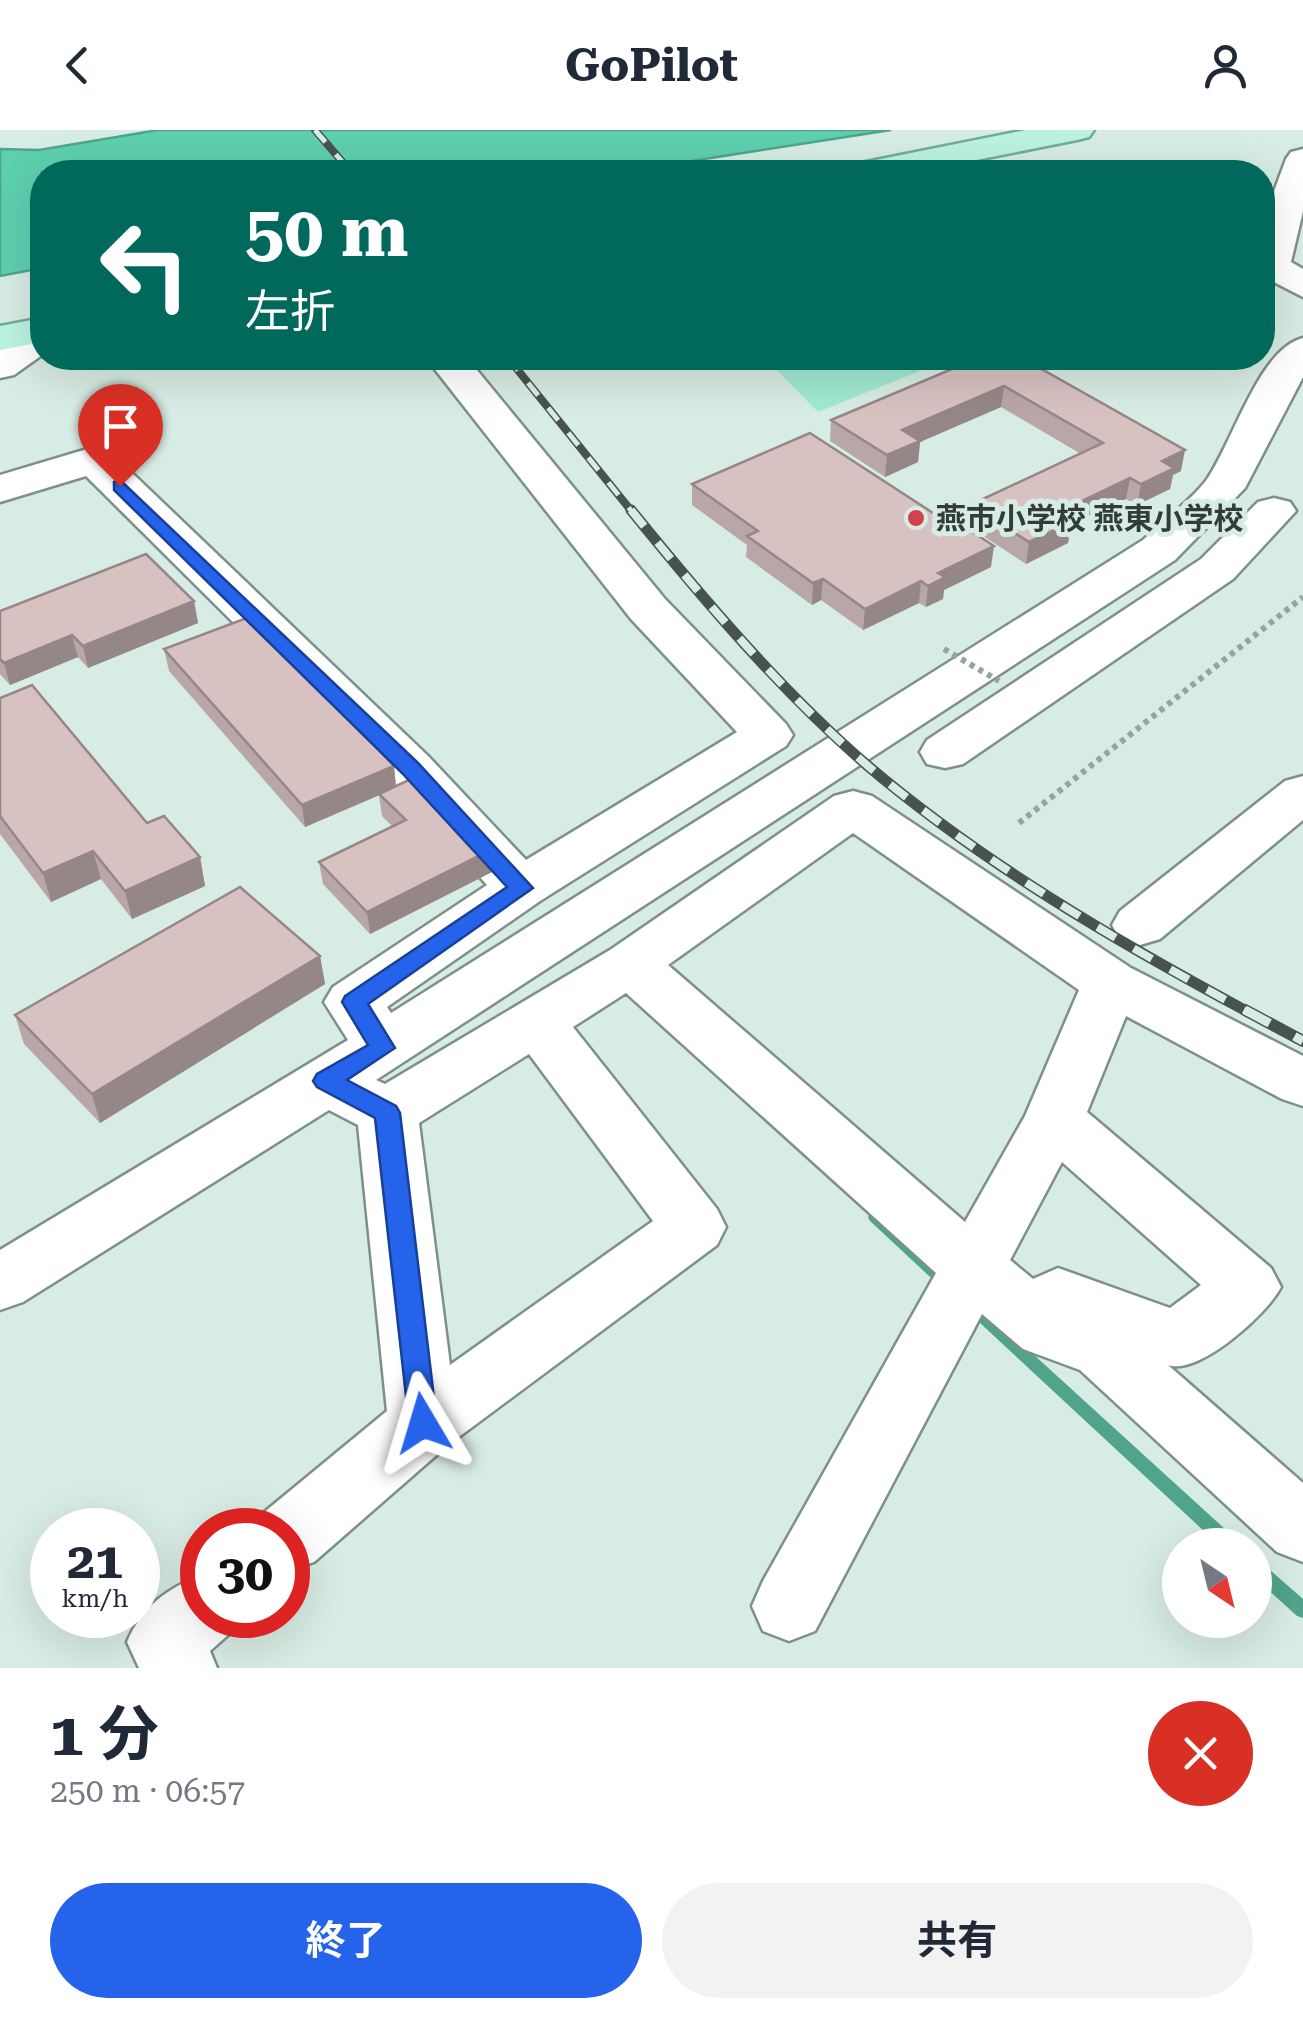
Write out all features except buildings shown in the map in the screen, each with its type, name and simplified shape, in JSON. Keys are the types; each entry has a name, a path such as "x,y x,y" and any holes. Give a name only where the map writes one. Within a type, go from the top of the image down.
{"main road":[{"path":"926,160 1076,130"},
{"path":"0,338 30,332"}],"street":[{"path":"1275,246 1303,160"},
{"path":"1275,268 1303,286"},
{"path":"0,366 30,346"},
{"path":"0,1283 383,1048 1160,550 1279,437 1285,373 1303,350"},
{"path":"383,1048 354,1002 522,888 768,736 648,609 456,370"},
{"path":"0,489 94,460 410,768 522,888"},
{"path":"1222,488 1289,517"},
{"path":"945,752 1289,517"},
{"path":"789,1606 987,1278 1054,1119 1111,958 1303,793"},
{"path":"387,1113 630,964 853,808 1111,958 1303,1083"},
{"path":"630,964 1047,1329 1104,1350 1303,1529"},
{"path":"310,1519 423,1423 694,1227 537,1022"},
{"path":"326,1081 387,1113"},
{"path":"387,1113 423,1423"},
{"path":"987,1278 1055,1294 1178,1340 1248,1287 1054,1119"},
{"path":"179,1668 165,1642 180,1629"}],"path":[{"path":"1020,824 1303,597"},
{"path":"944,649 999,681"}],"shaded area":[{"path":"158,130 891,130 698,160 30,160 30,270 0,276 0,149 39,150"},
{"path":"777,370 922,370 818,412"}],"waterway":[{"path":"875,1217 948,1285"},
{"path":"970,1305 1213,1528"},
{"path":"1272,1582 1303,1610"}],"railway":[{"path":"315,130 341,160"},
{"path":"518,370 633,513"},
{"path":"631,510 804,707 912,802 1052,899 1250,1013"},
{"path":"1245,1010 1303,1041"}],"place":[{"name":"燕市小学校 燕東小学校","path":"916,518"}],"route":[{"path":"120,486 410,768 522,888 354,1002 383,1048 326,1081 387,1113 423,1423"}]}
